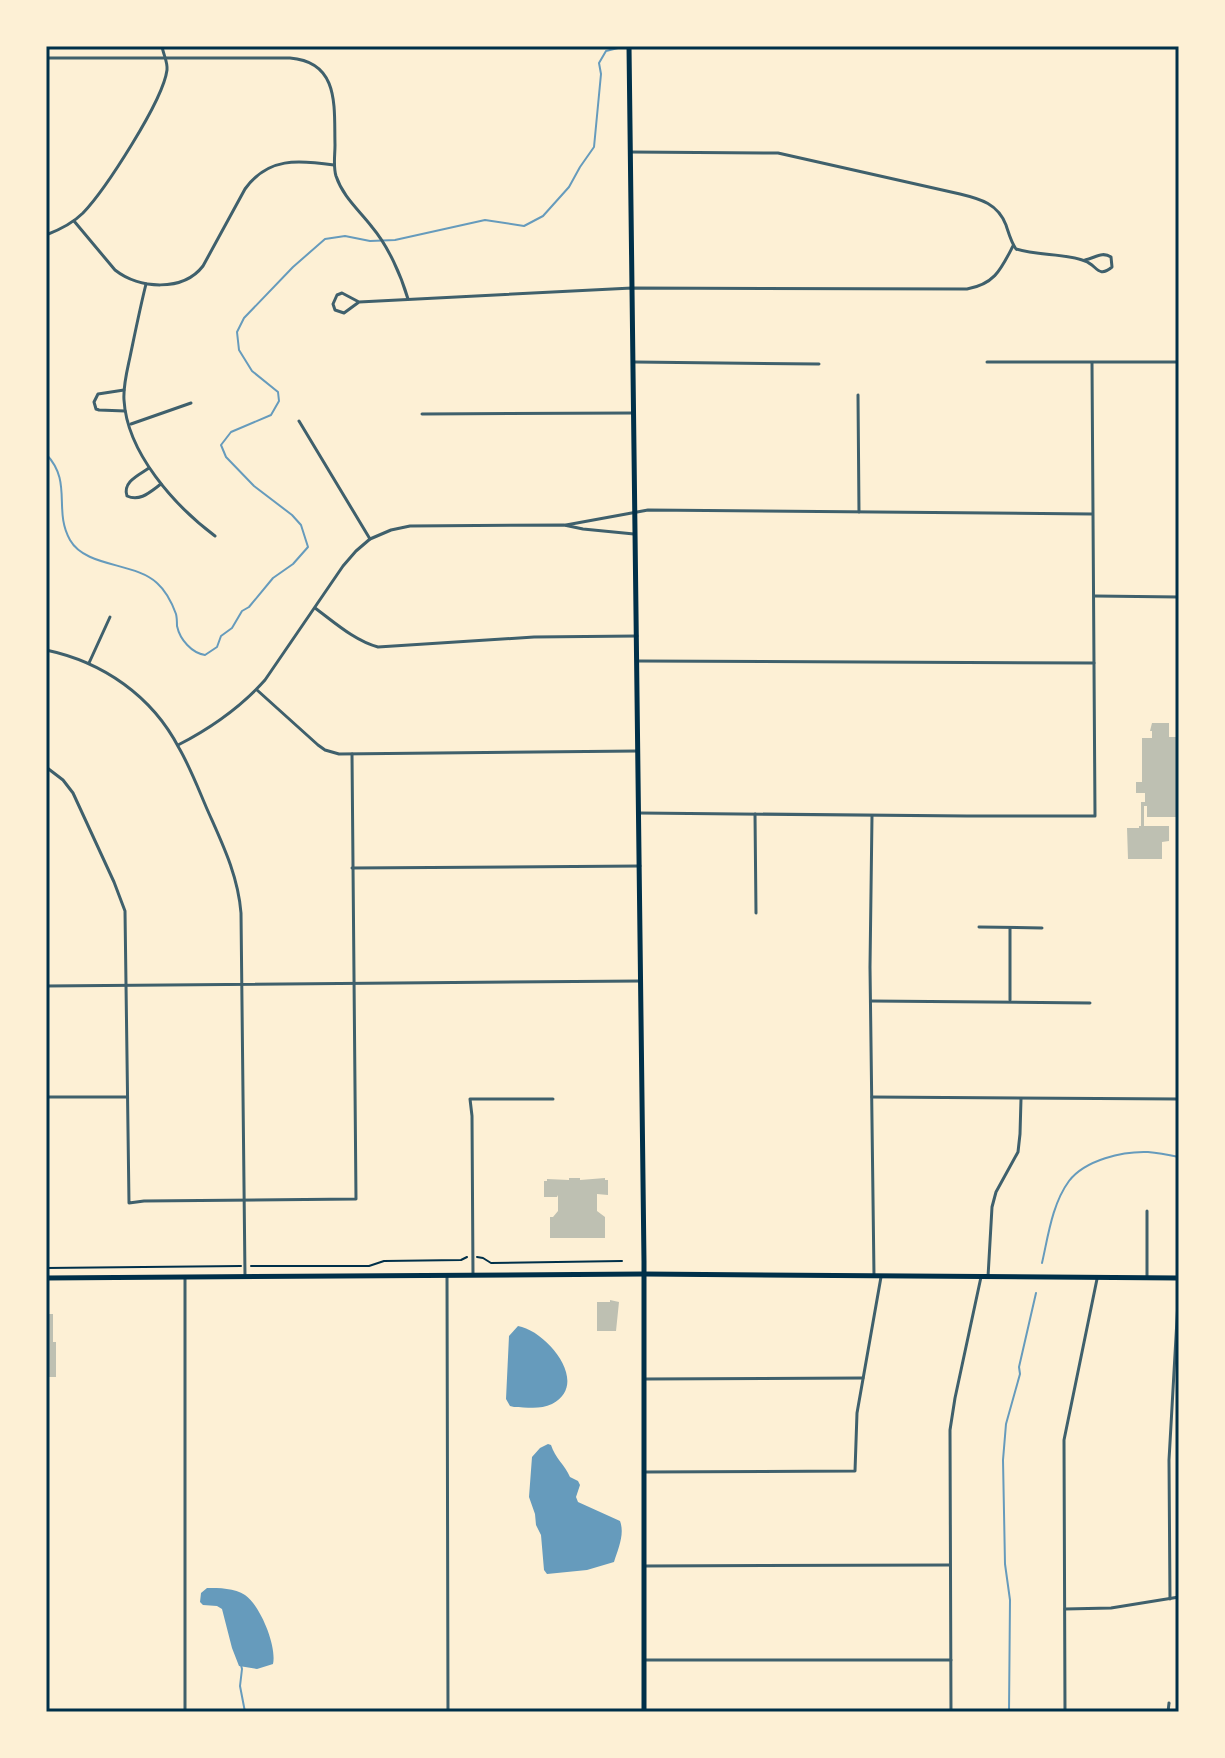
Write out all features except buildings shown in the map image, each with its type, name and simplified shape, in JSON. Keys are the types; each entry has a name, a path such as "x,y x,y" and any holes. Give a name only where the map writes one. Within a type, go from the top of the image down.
{"main road":[{"path":"629,46 645,1379 644,1712"},
{"path":"46,1278 644,1274 1147,1278 1179,1281"}],"street":[{"path":"46,235 74,221 114,172 158,97 167,64 162,46"},
{"path":"46,58 297,58 320,69 329,80 333,97 337,179 386,248 408,299"},
{"path":"630,152 778,153 960,194 985,201 996,210 1005,223 1013,246 1020,251 1085,260 1107,255 1113,261 1107,271 1100,271 1085,260"},
{"path":"74,221 115,270 129,279 155,285 180,281 198,272 208,258 253,178 272,166 294,162 334,165"},
{"path":"359,302 340,293 333,304 335,310 344,313 359,302 632,288 967,289 992,280 1013,246"},
{"path":"146,284 124,390 125,411 134,439 149,468 190,517 215,536"},
{"path":"633,362 819,364"},
{"path":"987,362 1179,362"},
{"path":"639,813 1095,816 1092,363"},
{"path":"124,390 98,394 94,402 96,409 125,411"},
{"path":"858,395 859,512"},
{"path":"130,425 191,403"},
{"path":"422,414 634,413"},
{"path":"299,421 370,539"},
{"path":"149,468 127,484 127,496 141,498 161,484"},
{"path":"178,745 224,718 257,689 350,558 370,539 391,530 410,526 564,525 659,510 1092,514"},
{"path":"564,525 635,534"},
{"path":"1093,596 1179,597"},
{"path":"315,608 354,636 378,647 534,637 637,636"},
{"path":"89,663 110,617"},
{"path":"46,650 89,663 117,679 160,718 192,773 235,874 241,913 245,1277"},
{"path":"637,661 1094,663"},
{"path":"257,689 318,745 332,752 638,751"},
{"path":"46,767 63,780 73,793 123,904 126,920 129,1203 356,1199 352,754"},
{"path":"755,814 756,913"},
{"path":"872,815 874,1276"},
{"path":"352,868 640,866"},
{"path":"979,927 1042,928"},
{"path":"1010,928 1010,1002"},
{"path":"46,986 641,981"},
{"path":"871,1001 1090,1003"},
{"path":"46,1097 127,1097"},
{"path":"872,1097 1179,1099"},
{"path":"951,1712 951,1419 984,1277 992,1207 996,1192 1018,1152 1021,1098"},
{"path":"473,1275 470,1099 553,1099"},
{"path":"1147,1211 1147,1278"},
{"path":"447,1275 448,1712"},
{"path":"644,1472 855,1471 857,1413 882,1276"},
{"path":"185,1277 185,1712"},
{"path":"1065,1712 1064,1440 1097,1278"},
{"path":"1170,1599 1169,1460 1179,1281"},
{"path":"645,1379 863,1378"},
{"path":"644,1566 949,1565"},
{"path":"1065,1609 1111,1608 1179,1597"},
{"path":"644,1660 951,1660"},
{"path":"1168,1712 1169,1703"}],"path":[{"path":"46,1268 369,1266 384,1261 461,1260 464,1257 483,1258 491,1263 622,1261"}],"water":[{"path":"518,1326 541,1337 560,1359 566,1372 567,1384 563,1395 547,1406 514,1407 506,1399 509,1336"},
{"path":"548,1444 570,1477 578,1481 578,1502 620,1521 621,1536 614,1562 587,1570 547,1574 544,1570 541,1535 529,1497 532,1457"},
{"path":"207,1588 237,1591 251,1600 262,1616 270,1637 273,1664 257,1669 239,1666 222,1609 200,1602 201,1593"}],"waterway":[{"path":"46,454 59,475 65,529 77,549 87,556 148,576 168,597 187,645 205,655 217,647 221,636 232,628 242,611 308,547 301,525 254,486 226,457 221,445 231,432 271,415 279,401 278,392 252,371 239,350 237,332 244,318 325,239 345,236 370,241 395,240 485,220 524,226 543,216 569,187 594,147 601,74 599,63 606,51 626,46"},
{"path":"1042,1263 1058,1200 1069,1181 1085,1167 1127,1153 1148,1152 1179,1157"},
{"path":"1009,1712 1010,1600 1005,1564 1003,1460 1006,1424 1020,1374 1036,1293"},
{"path":"241,1665 240,1686 245,1712"}]}
